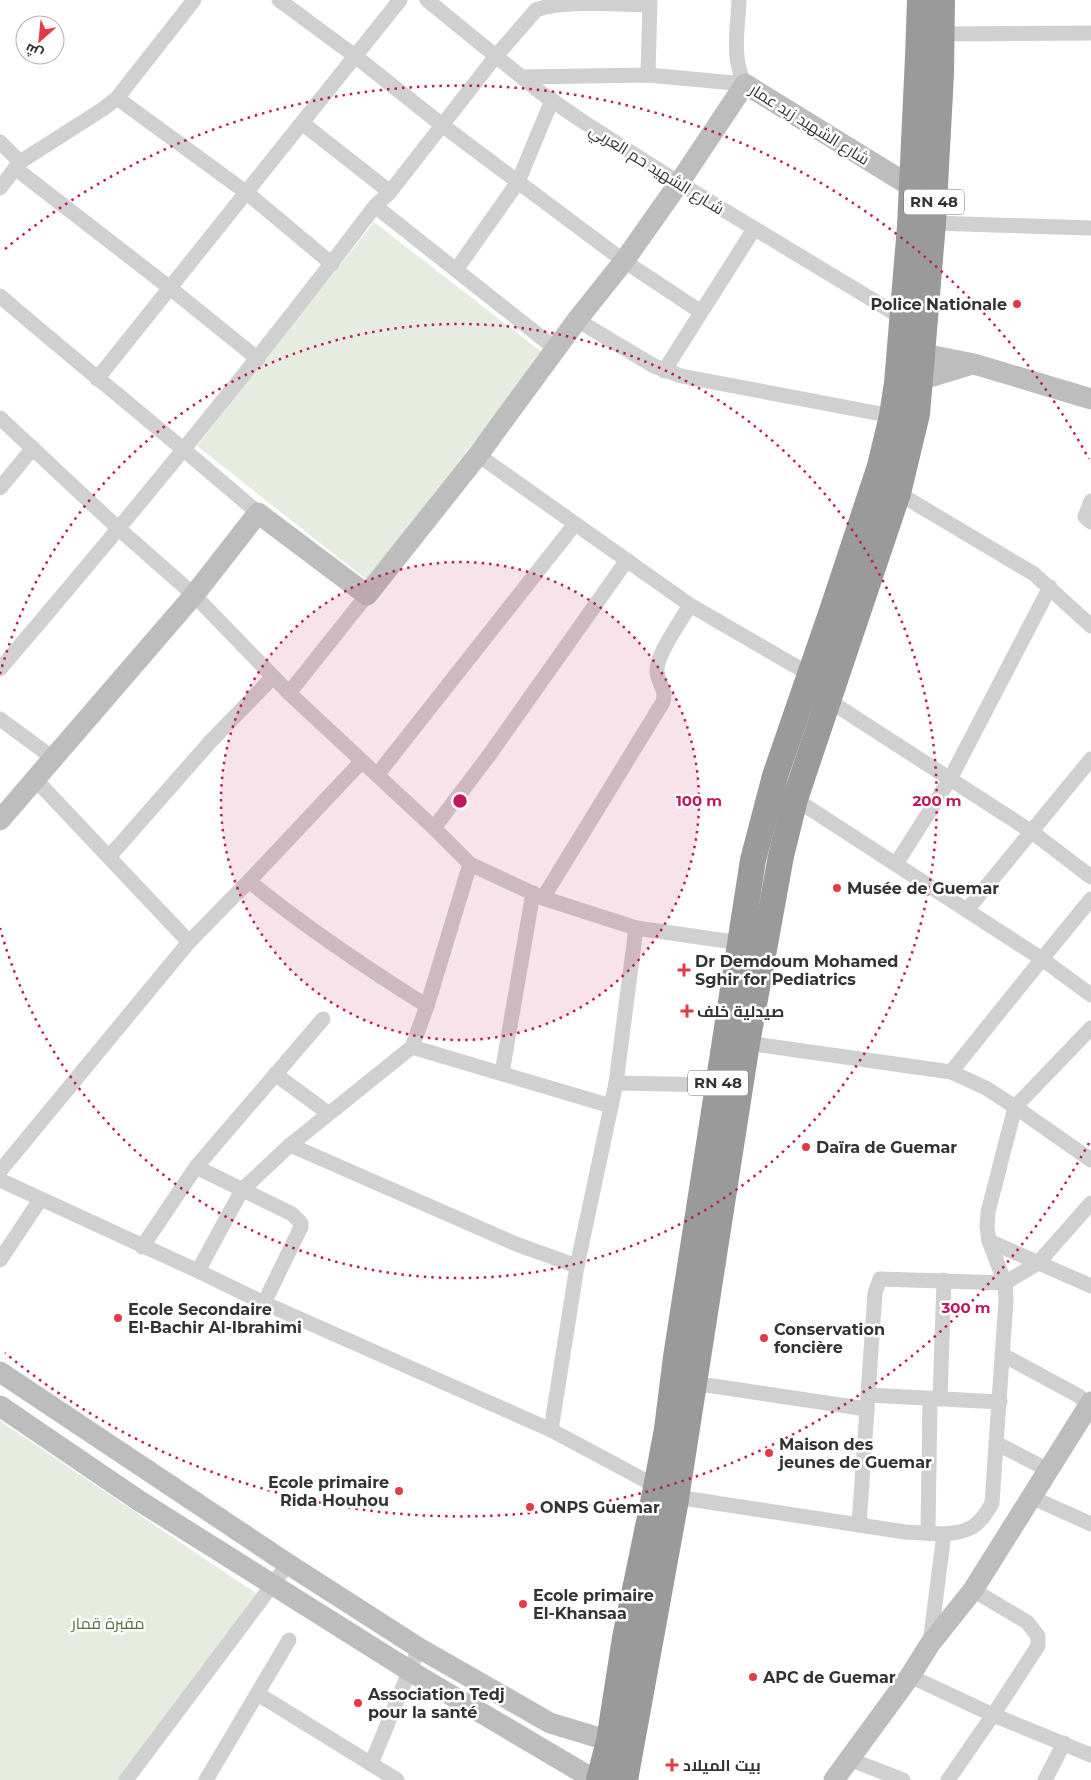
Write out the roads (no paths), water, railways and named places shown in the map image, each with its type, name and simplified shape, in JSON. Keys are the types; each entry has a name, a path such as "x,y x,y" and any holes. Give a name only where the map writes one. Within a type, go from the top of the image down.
{"highway":[{"name":"RN 48","path":"666,1492 666,1429 723,1127 747,1043 781,856 795,799 898,493 912,435 909,382 910,352 933,223 941,74 920,0"},
{"name":"RN 48","path":"910,352 901,317 912,187 930,34 942,0"},
{"name":"RN 48","path":"625,1780 620,1744 625,1638 666,1492 693,1383 723,1127 718,1085 742,943 753,860 775,776 877,476 892,416 909,382"},
{"name":"RN 48","path":"599,1780 620,1744"}],"street":[{"path":"0,188 18,165 117,98 194,0"},
{"path":"279,0 624,261 701,312"},
{"path":"97,379 400,0"},
{"name":"شـارع الشهيد حم العربي","path":"428,0 552,100 679,183 901,317"},
{"path":"290,693 478,455 577,320 624,261 679,183 744,84 737,60 739,0"},
{"path":"0,669 119,530 258,359 375,206 390,192 496,56 536,10 560,1 649,2 648,75"},
{"path":"930,34 1091,33"},
{"name":"شارع الشهيد زيد عمار","path":"522,77 648,75 744,84 912,187"},
{"path":"117,98 246,193 332,264"},
{"path":"456,270 518,182 552,100"},
{"path":"302,124 390,192"},
{"path":"0,142 18,165 258,359"},
{"path":"375,206 556,349"},
{"path":"933,223 1091,228"},
{"path":"664,371 754,229"},
{"path":"3,303 184,449 258,513 367,595"},
{"path":"577,320 664,371 681,376 892,416"},
{"path":"910,352 974,364 1091,398"},
{"path":"909,382 974,364"},
{"path":"0,418 119,530 194,596 273,677 470,864 538,895 636,928 742,943"},
{"path":"0,488 33,448"},
{"path":"478,455 690,605 809,674"},
{"path":"898,493 1034,574 1089,620"},
{"path":"1091,501 1085,517 1091,522"},
{"path":"0,820 194,596 258,513"},
{"path":"377,775 575,524"},
{"path":"434,828 490,754 626,560"},
{"path":"896,864 950,778 1050,587"},
{"path":"502,1073 538,895 663,702 665,693 657,676 657,668 661,655 690,605"},
{"path":"109,857 210,742 273,677"},
{"path":"828,700 1032,832 1091,877"},
{"path":"0,719 53,758"},
{"path":"967,910 1091,759"},
{"path":"0,1171 189,942 362,761"},
{"path":"35,779 189,942"},
{"path":"795,799 1042,958 1091,995"},
{"path":"198,1271 242,1190 290,1145 412,1047 427,1006 470,864"},
{"path":"249,881 289,914 364,967 427,1006"},
{"path":"951,1072 1091,899"},
{"path":"551,1430 577,1266 616,1083 636,928"},
{"path":"142,1247 196,1167 322,1019"},
{"path":"0,1180 264,1303 551,1430 666,1492 905,1532 960,1533 969,1530 984,1519 992,1503 1003,1355 1006,1283 989,1241 986,1227 988,1212 1015,1107 1091,1028"},
{"path":"747,1043 951,1072 986,1088 1091,1160"},
{"path":"412,1047 611,1106"},
{"path":"275,1074 328,1114"},
{"path":"616,1083 718,1085"},
{"path":"290,1145 516,1244 577,1266"},
{"path":"196,1167 292,1214 301,1223 301,1227 264,1303"},
{"path":"0,1260 40,1200"},
{"path":"859,1525 874,1293 878,1282 882,1278 1006,1283 1038,1263 1091,1203"},
{"path":"989,1241 1091,1286"},
{"path":"928,1533 944,1280"},
{"path":"834,1780 910,1676 930,1644 974,1590 1089,1407 1080,1396 1003,1355"},
{"path":"0,1372 288,1564 419,1648 550,1723 620,1744"},
{"path":"693,1383 867,1402 935,1399 1000,1402"},
{"path":"0,1406 138,1500 410,1671 596,1780"},
{"path":"52,1440 68,1419"},
{"path":"996,1444 1048,1470"},
{"path":"1031,1497 1091,1524"},
{"path":"930,1644 944,1534"},
{"path":"126,1780 288,1564"},
{"path":"948,1780 1038,1646 1038,1636 1027,1622 974,1590"},
{"path":"206,1780 289,1640"},
{"path":"371,1764 419,1648"},
{"path":"910,1676 993,1715 1091,1755"},
{"path":"258,1694 396,1780"},
{"path":"524,1738 536,1716"},
{"path":"1045,1780 1064,1743"},
{"path":"849,1759 903,1780"}],"place":[{"name":"Police Nationale","path":"1017,304"},
{"name":"Musée de Guemar","path":"837,888"},
{"name":"Dr Demdoum Mohamed Sghir for Pediatrics","path":"684,970"},
{"name":"صيدلية خلف","path":"687,1011"},
{"name":"Daïra de Guemar","path":"806,1147"},
{"name":"Ecole Secondaire El-Bachir Al-Ibrahimi","path":"118,1318"},
{"name":"Conservation foncière","path":"764,1338"},
{"name":"Maison des jeunes de Guemar","path":"769,1453"},
{"name":"Ecole primaire Rida Houhou","path":"399,1491"},
{"name":"ONPS Guemar","path":"530,1507"},
{"name":"Ecole primaire El-Khansaa","path":"523,1604"},
{"name":"APC de Guemar","path":"753,1677"},
{"name":"Association Tedj pour la santé","path":"358,1703"},
{"name":"بيت الميلاد","path":"672,1765"}],"park label":[{"name":"مقبرة قمار","path":"108,1623"}]}
